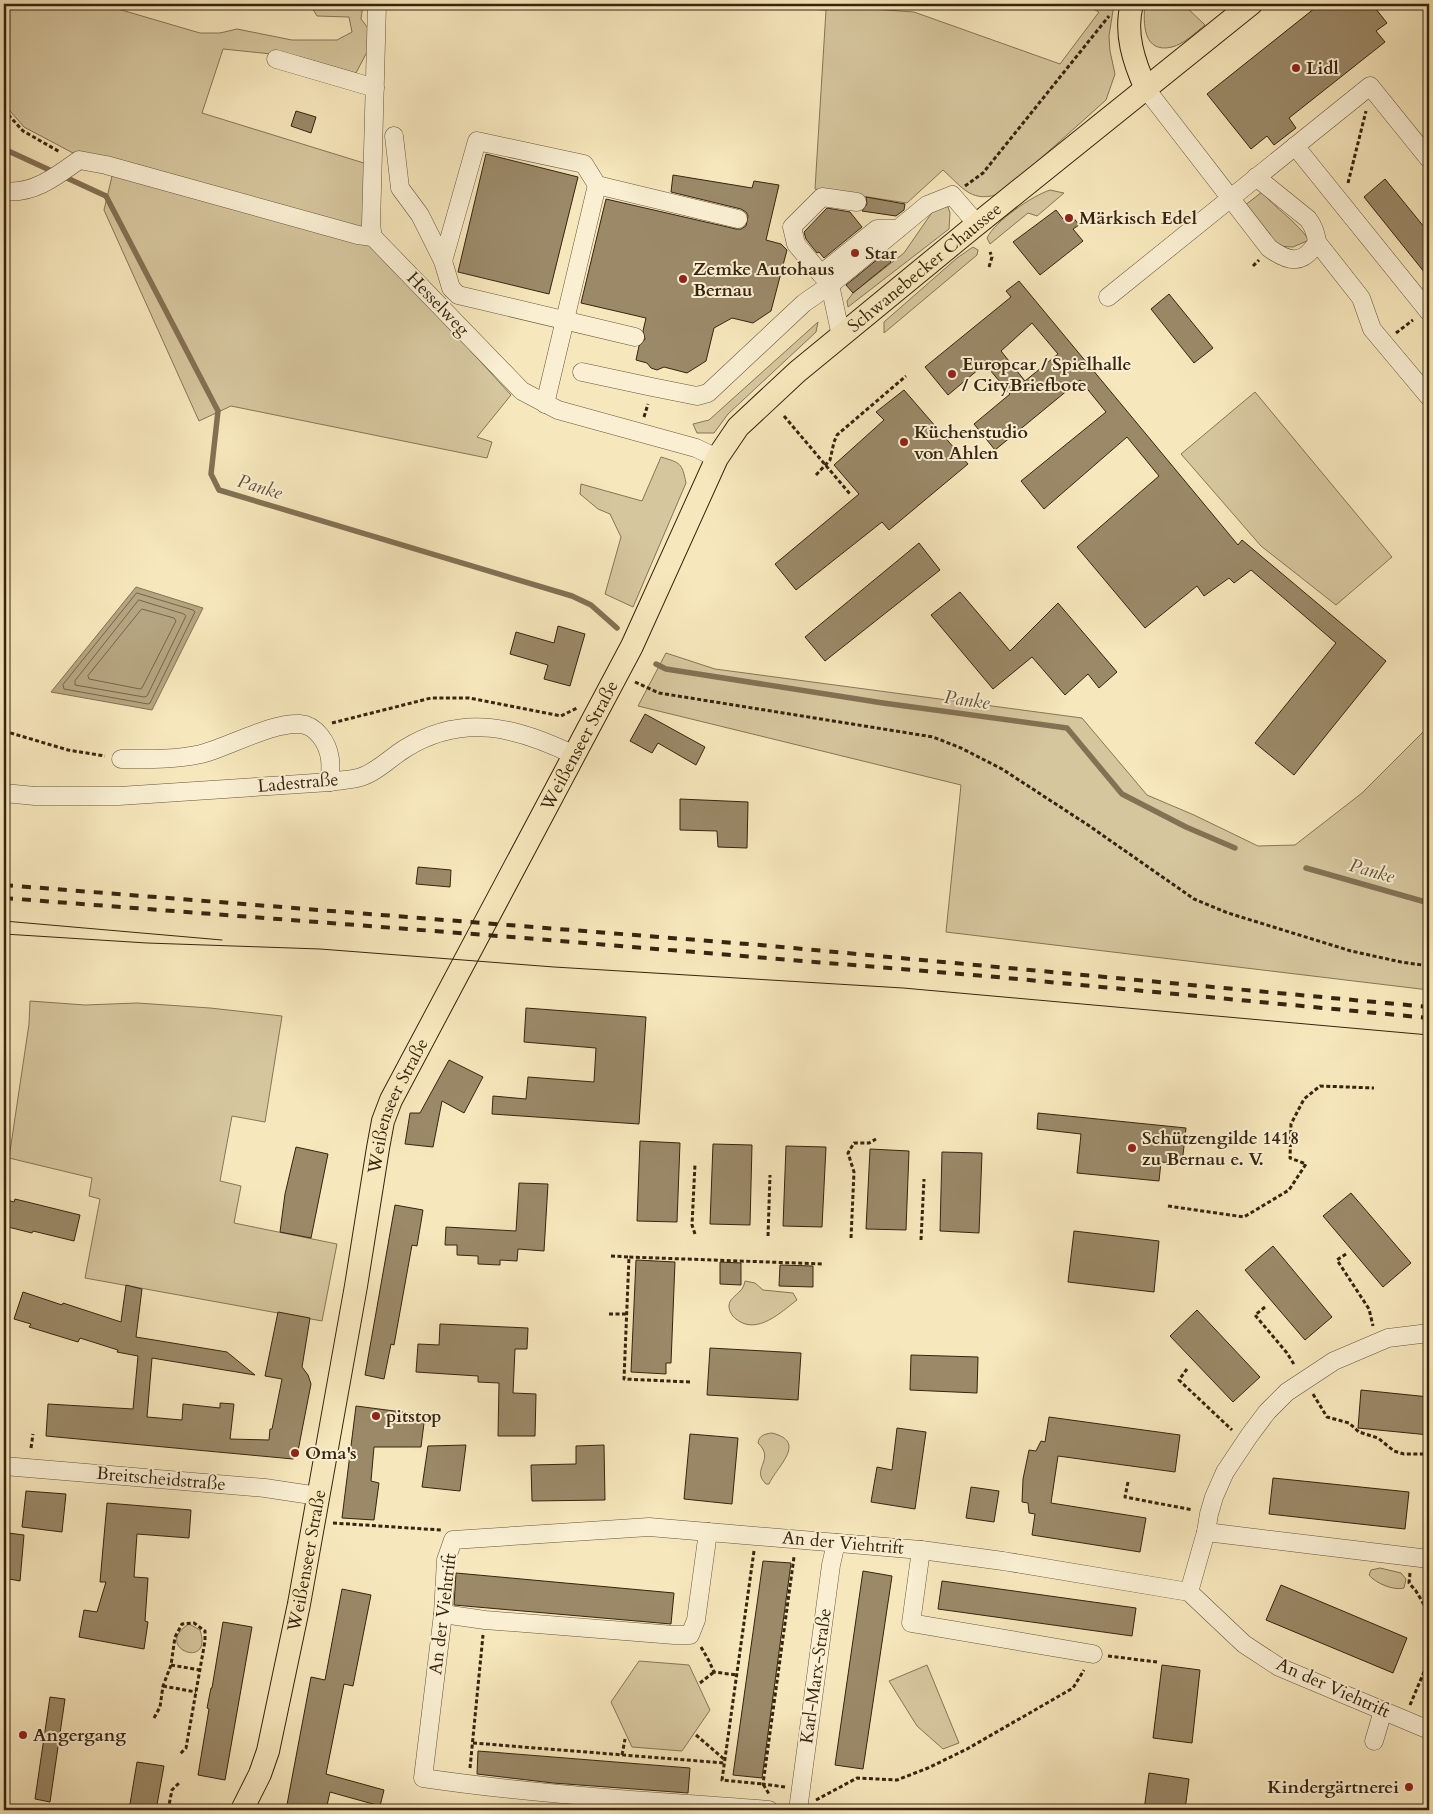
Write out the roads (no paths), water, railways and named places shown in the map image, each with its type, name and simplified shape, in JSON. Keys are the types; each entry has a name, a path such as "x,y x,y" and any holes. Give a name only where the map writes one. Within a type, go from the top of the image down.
{"main road":[{"name":"Schwanebecker Chaussee","path":"717,458 738,426 782,384 977,224 1251,4"},
{"path":"1122,8 1128,21 1133,58 1146,89"},
{"name":"Weißenseer Straße","path":"242,1810 260,1774 268,1751 299,1604 356,1286 383,1121 391,1100 574,755 624,676 632,646 717,458"}],"street":[{"path":"4,191 16,192 49,181 72,165 106,165 358,235 373,237 371,224 377,4"},
{"path":"276,59 375,88"},
{"path":"1108,297 1370,86 1429,159"},
{"path":"1146,89 1269,248 1281,257 1290,260 1298,259 1310,253 1317,242"},
{"path":"394,136 400,188 420,215 443,261 451,288 458,295 635,337"},
{"path":"443,261 477,141 584,164 597,185 738,219"},
{"path":"1295,146 1428,310"},
{"path":"1256,177 1308,220 1315,230 1317,242 1361,298 1372,329 1429,397"},
{"path":"545,404 597,185"},
{"path":"582,372 698,396 708,393 804,303 825,280 898,230 911,211 952,196 977,224"},
{"path":"841,336 825,280 796,244 792,227 822,198 857,202"},
{"name":"Hesselweg","path":"373,237 522,392 558,410 696,448 717,458"},
{"path":"121,759 169,760 202,754 279,726 300,724 313,728 324,740 330,757 330,782"},
{"name":"Ladestraße","path":"4,793 35,796 119,796 330,782 361,777 405,748 432,734 465,727 494,728 525,734 574,755"},
{"path":"1189,1592 1206,1532 1209,1514 1225,1472 1248,1436 1267,1412 1304,1380 1334,1361 1388,1338 1429,1333"},
{"name":"Breitscheidstraße","path":"4,1466 266,1488 318,1496"},
{"name":"An der Viehtrift","path":"765,1805 558,1794 468,1785 423,1778 443,1614 446,1560 450,1535 649,1527 920,1550 1003,1561 1189,1592 1244,1644 1279,1667 1429,1730"},
{"path":"443,1614 485,1620 674,1636 690,1635 696,1620 708,1532"},
{"path":"1206,1532 1421,1558"},
{"name":"Karl-Marx-Straße","path":"795,1810 801,1788 831,1564 836,1542"},
{"path":"920,1550 911,1623 1093,1654"},
{"path":"1374,1741 1383,1711"}],"water":[{"path":"136,587 203,608 152,710 51,692"}],"waterway":[{"name":"Panke","path":"4,149 106,196 218,411 211,474 219,490 572,596 591,605 617,628"},
{"name":"Panke","path":"656,664 666,669 883,703 1067,728 1122,794 1186,827 1235,848"},
{"name":"Panke","path":"1306,868 1429,903"}],"tram line":[{"path":"4,921 222,940"},
{"path":"4,934 147,943 320,949 554,967 903,988 1429,1035"}],"railway":[{"path":"4,885 760,945 1429,1007"},
{"path":"4,898 986,976 1429,1018"}],"place":[{"name":"Lidl","path":"1296,68"},
{"name":"Märkisch Edel","path":"1069,218"},
{"name":"Star","path":"855,253"},
{"name":"Zemke Autohaus Bernau","path":"683,279"},
{"name":"Europcar / Spielhalle / CityBriefbote","path":"952,374"},
{"name":"Küchenstudio von Ahlen","path":"904,442"},
{"name":"Schützengilde 1418 zu Bernau e. V.","path":"1132,1148"},
{"name":"pitstop","path":"376,1416"},
{"name":"Oma's","path":"295,1453"},
{"name":"Angergang","path":"23,1735"},
{"name":"Kindergärtnerei","path":"1409,1787"}]}
